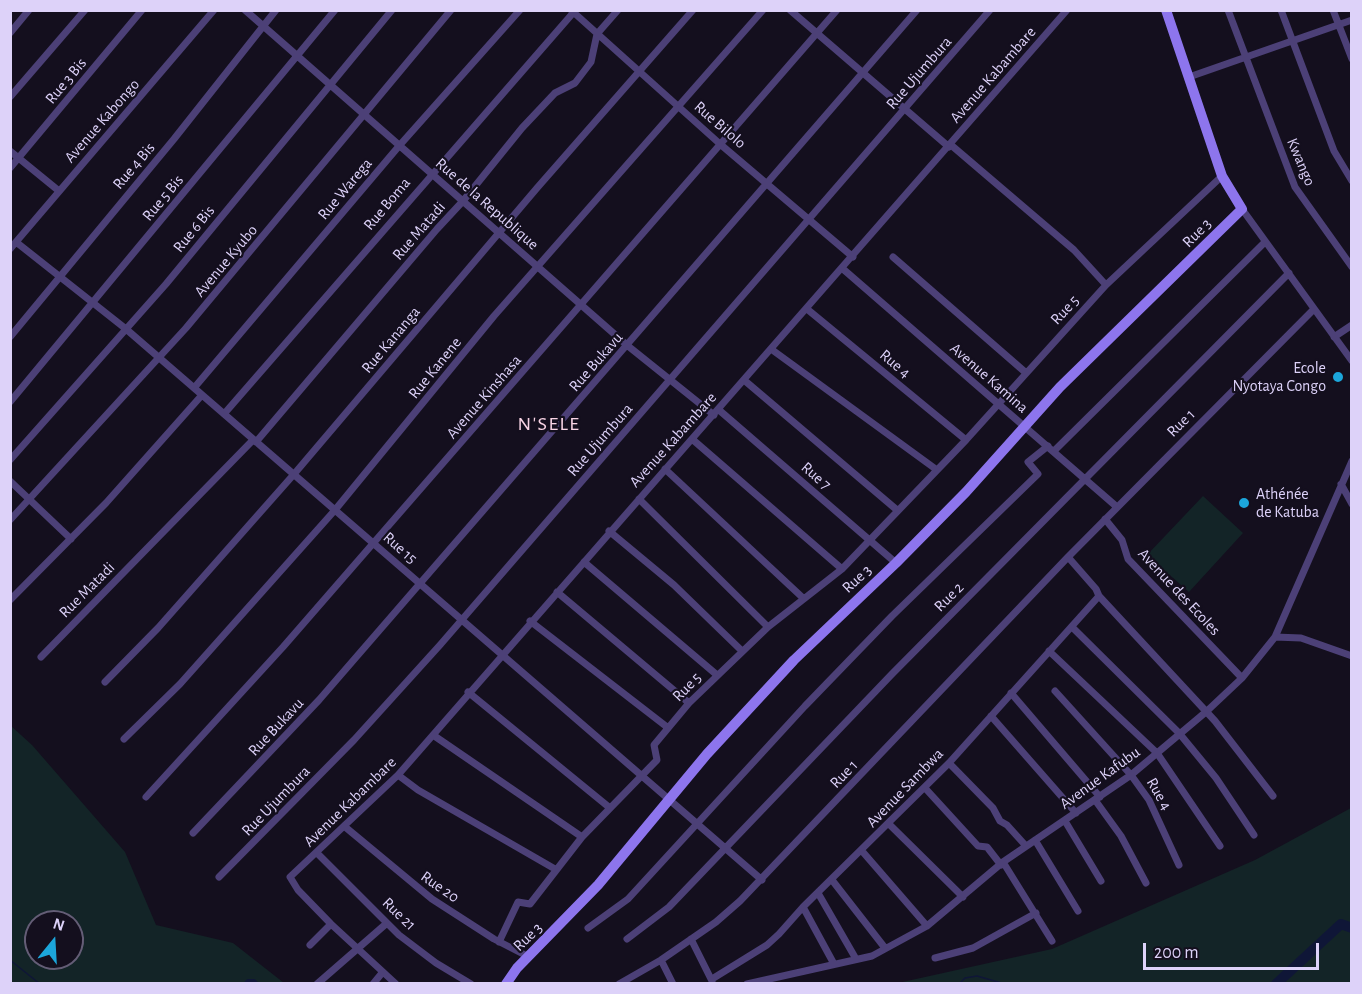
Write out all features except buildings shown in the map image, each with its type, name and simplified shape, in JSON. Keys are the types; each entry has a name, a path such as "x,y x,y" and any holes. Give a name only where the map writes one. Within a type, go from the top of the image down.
{"street":[{"path":"10,33 29,10"},
{"path":"10,97 85,10"},
{"name":"Rue 3 Bis","path":"10,168 142,10"},
{"name":"Avenue Kabongo","path":"13,246 110,135 214,10"},
{"name":"Rue de la Republique","path":"245,10 628,346 670,380 716,412"},
{"name":"Rue 4 Bis","path":"10,337 174,140 276,10"},
{"name":"Rue 5 Bis","path":"10,402 335,10"},
{"name":"Rue 6 Bis","path":"10,460 126,329 392,10"},
{"name":"Avenue Kyubo","path":"10,520 160,358 262,239 363,113 451,10"},
{"name":"Rue Warega","path":"194,388 399,146 520,10"},
{"name":"Rue Matadi","path":"41,657 255,441 463,201 527,123 555,93 575,83 589,66 597,34 618,10"},
{"name":"Rue Kananga","path":"105,682 158,628 295,473 693,10"},
{"name":"Rue Kanene","path":"124,739 180,684 334,510 494,316 763,10"},
{"path":"790,10 905,110 1074,250 1106,285"},
{"name":"Avenue Kinshasa","path":"146,796 212,726 374,543 837,10"},
{"name":"Rue Bukavu","path":"193,833 319,700 864,74 917,10"},
{"name":"Rue Ujumbura","path":"219,877 354,740 461,620 990,10"},
{"name":"Avenue Kabambare","path":"331,924 290,878 398,775 530,621 843,269 1067,10"},
{"path":"1166,10 1222,176 1265,242 1352,361"},
{"name":"Kwango","path":"1228,10 1295,187 1352,267"},
{"path":"1281,10 1334,151 1352,181"},
{"path":"1333,10 1352,59"},
{"name":"Rue Bilolo","path":"572,12 720,144 853,257"},
{"name":"Rue Boma","path":"224,414 572,12"},
{"path":"1189,77 1352,20"},
{"path":"10,151 59,191"},
{"name":"Rue 5","path":"499,942 518,902 530,904 582,837 644,776 657,760 654,745 689,703 768,627 842,569 966,440 1106,285 1222,176"},
{"name":"Rue 3","path":"506,984 598,885 672,799 707,754 794,660 896,563 966,492 1060,387 1242,209"},
{"path":"1054,451 1265,242"},
{"name":"Rue 15","path":"13,246 61,276 126,329 295,473 334,510 461,620 672,799 762,880"},
{"path":"893,257 1025,372"},
{"name":"Avenue Kamina","path":"843,269 1117,507"},
{"name":"Rue 2","path":"627,939 669,907 876,690 1288,273"},
{"name":"Rue 4","path":"807,309 966,440"},
{"name":"Rue 1","path":"619,984 661,960 716,922 762,880 1068,557 1314,309"},
{"path":"1334,337 1352,325"},
{"path":"771,349 937,470"},
{"path":"744,380 897,510"},
{"path":"10,600 71,539 202,395"},
{"name":"Rue 7","path":"716,412 896,563"},
{"path":"692,439 842,569"},
{"path":"588,928 628,899 697,822 884,624 1038,474 1028,462 1048,446"},
{"name":"Avenue Kafubu","path":"747,984 856,959 885,948 927,926 1002,863 1131,774 1207,711 1242,678 1275,637 1352,461"},
{"path":"665,470 803,598"},
{"path":"10,481 71,539"},
{"path":"1341,484 1352,504"},
{"path":"639,499 768,627"},
{"name":"Avenue des Ecoles","path":"1105,519 1122,540 1128,559 1242,678"},
{"path":"609,531 674,585 742,651"},
{"path":"1068,557 1096,589 1099,596 1207,711 1273,796"},
{"path":"584,562 717,675"},
{"path":"557,592 689,703"},
{"name":"Avenue Sambwa","path":"712,982 767,945 862,851 949,763 1099,596"},
{"path":"530,621 667,728"},
{"path":"1072,627 1179,733 1216,778 1254,835"},
{"path":"1275,637 1301,639 1352,656"},
{"path":"1049,651 1156,753 1220,846"},
{"name":"Rue 4","path":"1055,691 1131,774 1149,800 1179,865"},
{"path":"468,693 610,808"},
{"path":"1011,693 1097,798 1121,836 1146,883"},
{"path":"991,716 1076,813"},
{"path":"433,735 582,837"},
{"path":"949,763 993,808 1000,821 1007,825 1026,846"},
{"path":"398,775 418,790 555,869"},
{"path":"925,788 978,846 987,847 1002,863 1053,941"},
{"path":"1065,821 1101,881"},
{"path":"889,824 963,897"},
{"name":"Rue 20","path":"344,826 414,886 499,942 529,957"},
{"path":"1035,840 1078,911"},
{"path":"862,851 927,926"},
{"name":"Rue 21","path":"317,853 387,923 428,957 471,984"},
{"path":"832,880 885,948"},
{"path":"818,893 856,959"},
{"path":"803,907 834,964"},
{"path":"934,958 973,948 1036,913"},
{"path":"317,984 387,923"},
{"path":"310,945 331,924 396,984"},
{"path":"691,939 712,982"},
{"path":"661,960 673,984"},
{"path":"373,984 382,973"}],"shaded area":[{"path":"1203,496 1243,533 1189,592 1147,555"},
{"path":"11,726 32,745 125,852 156,925 233,943 284,983 11,983"},
{"path":"1351,808 1351,983 898,983 1052,949 1255,860"}],"waterway":[{"path":"1276,984 1341,924 1352,928"},
{"path":"10,960 40,984"},
{"path":"959,984 965,978 977,976 1005,984"}],"place":[{"name":"Ecole Nyotaya Congo","path":"1338,377"},
{"name":"Athénée de Katuba","path":"1244,503"}],"district":[{"name":"N'SELE","path":"549,424"}]}
